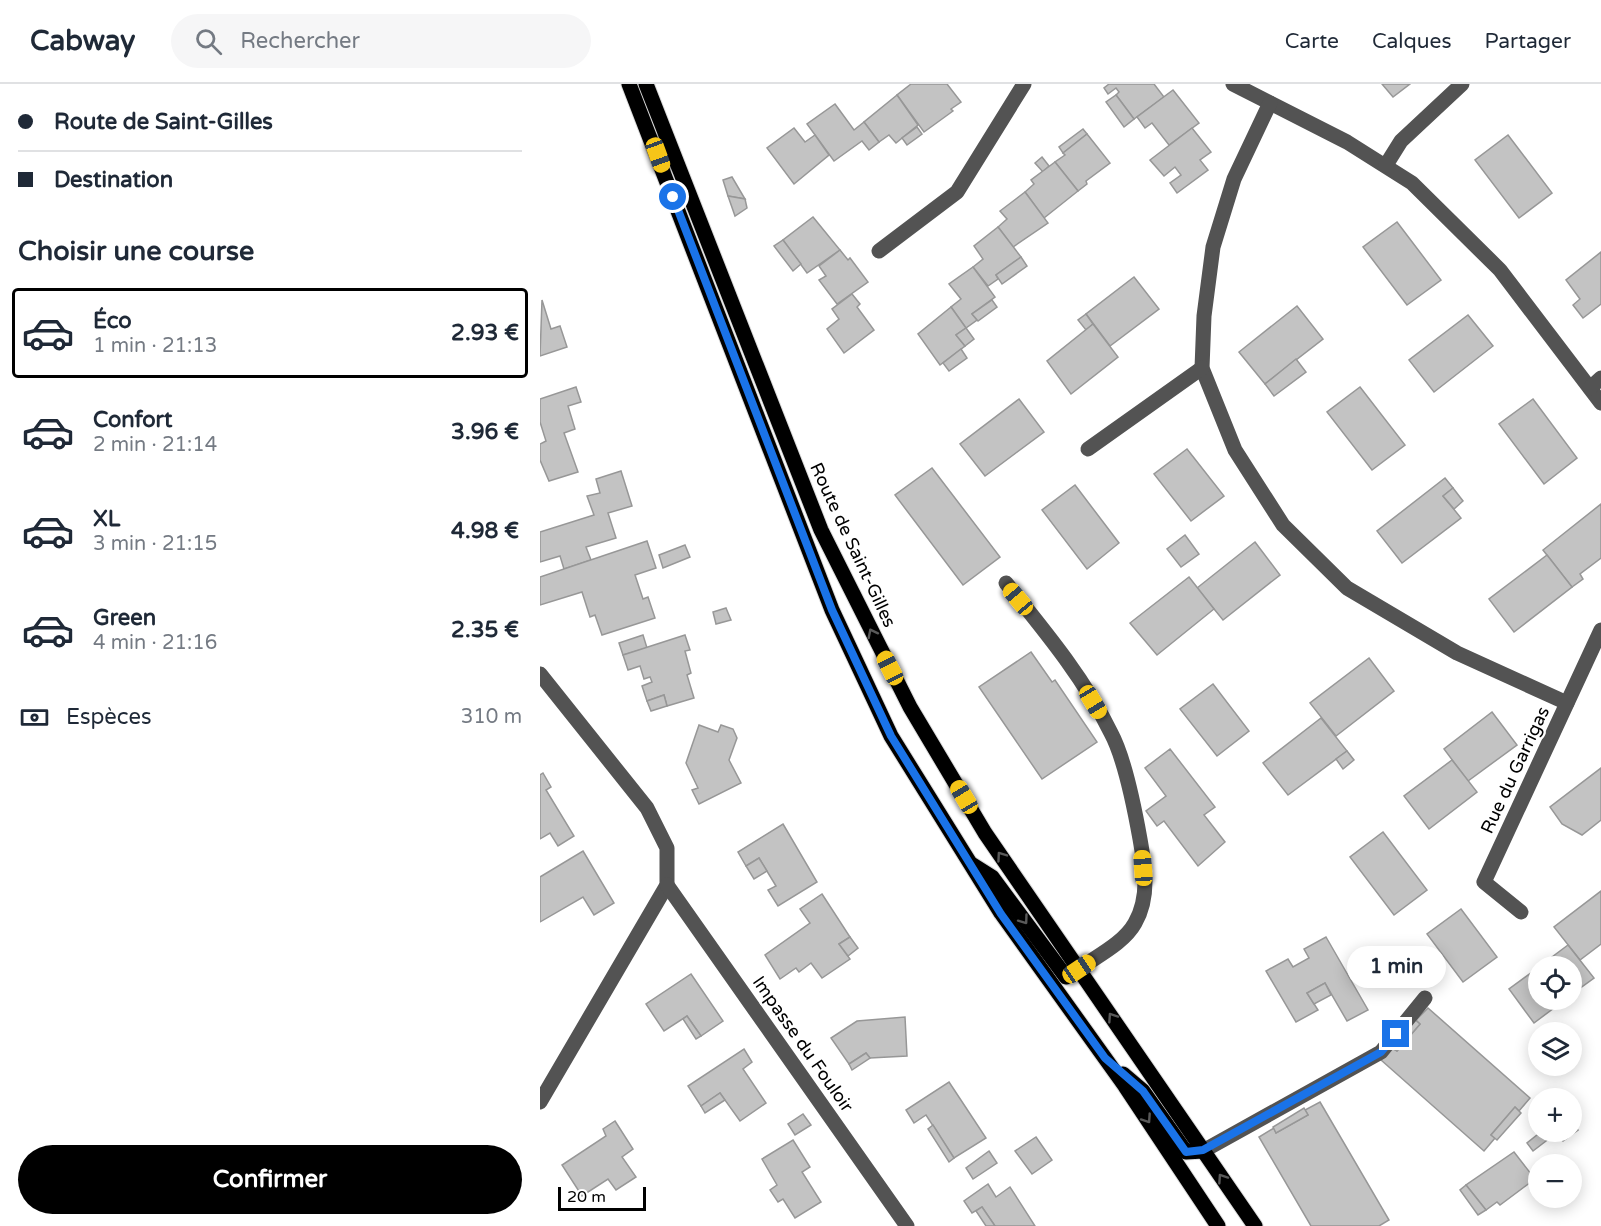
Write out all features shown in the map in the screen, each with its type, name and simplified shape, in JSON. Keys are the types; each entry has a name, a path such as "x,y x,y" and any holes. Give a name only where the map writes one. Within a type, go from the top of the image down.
{"main road":[{"name":"Route de Saint-Gilles","path":"629,84 832,610 891,736 1001,914 1105,1058 1218,1226"},
{"name":"Route de Saint-Gilles","path":"646,84 820,530 910,707 985,833 1255,1226"},
{"path":"970,864 992,877 1066,977 1079,969"},
{"path":"1105,1058 1143,1091 1186,1152 1203,1150"}],"street":[{"path":"879,251 957,192 1024,84"},
{"path":"1233,84 1386,165 1412,183 1500,270 1595,383 1601,403"},
{"path":"1386,165 1401,141 1462,84"},
{"path":"1270,103 1233,179 1213,247 1204,316 1202,368 1234,450 1283,525 1347,588 1457,653 1567,703"},
{"path":"1088,449 1202,368"},
{"path":"1006,584 1051,639 1113,734 1135,813 1142,852 1146,900 1134,925 1115,944 1079,969"},
{"name":"Rue du Garrigas","path":"1521,912 1484,882 1601,630"},
{"path":"540,674 647,808 667,848 667,885 540,1102"},
{"name":"Impasse du Fouloir","path":"667,885 907,1226"},
{"path":"1203,1150 1381,1052 1425,998"}],"building":[{"path":"911,84 947,84 961,102 951,109 953,111 924,132 897,95"},
{"path":"1109,84 1154,84 1164,97 1134,119 1116,95 1119,92 1116,88 1108,94 1104,88"},
{"path":"1382,84 1410,84 1393,97"},
{"path":"1173,90 1199,123 1169,145 1152,123 1145,128 1137,117"},
{"path":"897,95 918,125 896,143 889,135 879,142 864,122"},
{"path":"1116,95 1134,119 1124,127 1106,102"},
{"path":"835,104 854,130 864,122 879,142 869,150 862,141 834,161 807,124"},
{"path":"917,127 922,134 907,145 902,138"},
{"path":"794,128 805,142 815,135 829,155 794,184 767,148"},
{"path":"1192,128 1211,152 1200,160 1208,170 1177,193 1170,183 1181,175 1175,167 1164,176 1150,160"},
{"path":"1083,129 1087,134 1063,153 1059,147"},
{"path":"1087,134 1110,163 1086,181 1087,184 1078,191 1055,162"},
{"path":"1508,135 1552,193 1519,218 1475,160"},
{"path":"1042,157 1049,166 1043,172 1035,163"},
{"path":"1055,162 1078,191 1044,218 1025,192 1034,184 1031,180"},
{"path":"732,177 745,199 728,196 723,180"},
{"path":"1025,192 1048,223 1013,247 998,227 1007,219 1000,211"},
{"path":"728,196 745,199 747,208 735,216"},
{"path":"813,217 840,250 807,273 783,240"},
{"path":"1397,222 1441,280 1407,305 1363,247"},
{"path":"998,227 1021,257 996,275 998,279 988,286 973,267 983,259 974,246"},
{"path":"783,240 801,264 793,271 774,246"},
{"path":"840,250 848,260 850,258 868,282 837,304 819,280 826,276 819,266"},
{"path":"1601,252 1601,304 1583,318 1573,305 1580,299 1566,280"},
{"path":"1021,257 1027,266 1002,284 996,275"},
{"path":"973,267 995,297 972,314 977,320 966,328 951,307 961,299 949,284"},
{"path":"1134,277 1159,309 1110,346 1086,314"},
{"path":"852,294 860,304 857,307 874,330 844,353 827,329 839,319 832,309"},
{"path":"542,300 551,329 560,326 567,347 540,356"},
{"path":"992,300 997,307 978,321 972,314"},
{"path":"1297,306 1323,339 1265,384 1239,352"},
{"path":"951,307 966,328 956,335 965,346 940,365 918,334"},
{"path":"1086,314 1093,324 1086,330 1078,320"},
{"path":"1468,315 1493,346 1434,392 1409,360"},
{"path":"1093,324 1118,357 1071,394 1047,361"},
{"path":"966,328 974,339 965,346 956,335"},
{"path":"961,349 967,358 949,371 943,363"},
{"path":"1296,359 1306,372 1274,396 1265,384"},
{"path":"576,387 581,402 568,406 575,429 564,433 578,472 549,481 540,460 540,444 546,441 540,422 540,399"},
{"path":"1360,387 1405,445 1372,470 1327,412"},
{"path":"1019,399 1044,432 985,476 960,444"},
{"path":"1533,399 1577,458 1544,484 1499,424"},
{"path":"1187,449 1224,496 1191,521 1154,474"},
{"path":"932,468 1000,557 963,585 895,495"},
{"path":"621,471 632,506 608,513 616,538 586,547 591,560 564,569 560,556 540,562 540,532 594,515 587,496 600,493 596,479"},
{"path":"1445,478 1453,488 1443,496 1461,518 1402,563 1377,531"},
{"path":"1075,485 1119,543 1087,569 1042,510"},
{"path":"1453,488 1463,501 1454,509 1443,496"},
{"path":"1601,504 1601,558 1580,574 1583,579 1572,587 1543,550"},
{"path":"1185,535 1199,554 1181,567 1167,549"},
{"path":"647,541 656,568 635,575 643,599 648,597 655,618 602,635 595,615 590,617 582,592 540,605 540,577"},
{"path":"1255,542 1280,575 1223,620 1197,588"},
{"path":"685,545 690,557 663,568 659,555"},
{"path":"1547,555 1572,587 1514,632 1489,599"},
{"path":"1189,577 1214,609 1157,655 1130,623"},
{"path":"726,608 731,620 716,624 713,612"},
{"path":"643,635 647,648 623,655 619,643"},
{"path":"685,635 690,650 685,651 691,673 687,675 694,698 667,706 664,695 647,701 642,686 652,682 650,677 644,679 640,666 628,670 623,655"},
{"path":"1031,652 1052,682 1055,680 1097,742 1042,779 979,687"},
{"path":"1369,658 1394,691 1336,736 1310,703"},
{"path":"1213,684 1249,731 1217,756 1180,709"},
{"path":"664,695 667,706 651,711 647,701"},
{"path":"1492,712 1517,745 1468,781 1444,749"},
{"path":"1321,718 1347,751 1288,795 1263,763"},
{"path":"699,725 718,732 721,725 733,729 737,738 729,760 741,783 699,804 692,790 698,788 686,763"},
{"path":"1170,749 1215,807 1204,815 1225,842 1198,866 1164,821 1157,826 1146,811 1166,796 1145,768"},
{"path":"1347,751 1354,760 1343,769 1336,759"},
{"path":"1452,760 1477,792 1429,829 1404,796"},
{"path":"1601,768 1601,820 1582,835 1562,824 1550,807"},
{"path":"543,773 551,787 546,790 574,836 558,846 550,833 540,839 540,775"},
{"path":"783,824 817,882 778,906 768,890 776,886 759,858 746,866 738,852"},
{"path":"1383,832 1427,890 1394,915 1350,857"},
{"path":"583,851 614,903 594,915 583,897 540,922 540,877"},
{"path":"759,858 767,871 754,879 746,866"},
{"path":"1601,891 1601,944 1582,958 1582,956 1577,956 1554,927"},
{"path":"822,894 850,937 839,944 850,959 822,978 811,963 799,972 796,968 780,979 765,955 810,923 800,909"},
{"path":"1461,909 1497,957 1463,982 1427,934"},
{"path":"850,937 858,948 848,956 839,944"},
{"path":"1326,937 1368,1010 1347,1021 1325,983 1307,993 1318,1010 1296,1022 1266,971 1288,959 1293,967 1309,958 1304,949"},
{"path":"1568,945 1577,956 1553,956"},
{"path":"1582,963 1594,978 1582,987"},
{"path":"691,974 723,1021 701,1036 687,1016 664,1031 646,1004"},
{"path":"1528,975 1528,1010 1551,1010 1533,1022 1509,989"},
{"path":"1325,983 1331,995 1314,1004 1307,993"},
{"path":"1428,1008 1528,1096 1528,1100 1519,1111 1515,1107 1491,1135 1495,1138 1484,1151 1381,1060 1392,1048 1397,1051 1420,1024 1416,1020"},
{"path":"687,1016 701,1036 696,1039 683,1019"},
{"path":"905,1017 907,1056 870,1058 866,1053 849,1064 831,1038 857,1021"},
{"path":"1414,1019 1420,1024 1397,1051 1390,1046"},
{"path":"744,1049 752,1062 743,1069 766,1103 740,1121 720,1093 701,1106 688,1086"},
{"path":"866,1053 870,1058 852,1070 849,1064"},
{"path":"949,1082 986,1138 954,1158 926,1115 914,1123 906,1110"},
{"path":"720,1093 725,1100 705,1113 701,1106"},
{"path":"1320,1102 1389,1220 1379,1226 1311,1226 1259,1137 1274,1128 1276,1133 1308,1115 1305,1110"},
{"path":"1515,1107 1521,1113 1497,1140 1491,1135"},
{"path":"1304,1108 1308,1115 1276,1133 1273,1127"},
{"path":"803,1114 811,1125 795,1135 788,1124"},
{"path":"615,1121 633,1149 622,1157 636,1177 616,1190 608,1179 582,1196 562,1165 606,1136 603,1129"},
{"path":"933,1125 954,1158 949,1162 928,1129"},
{"path":"1036,1137 1052,1160 1032,1174 1015,1151"},
{"path":"793,1140 810,1167 802,1172 821,1202 795,1218 783,1199 778,1202 770,1190 777,1185 762,1159"},
{"path":"1528,1142 1545,1142 1533,1151"},
{"path":"989,1151 997,1163 973,1179 966,1168"},
{"path":"1514,1152 1528,1170 1528,1184 1500,1205 1497,1202 1486,1210 1466,1185"},
{"path":"988,1184 996,1197 1010,1187 1035,1226 995,1226 982,1207 972,1213 964,1201"},
{"path":"1466,1185 1486,1210 1478,1215 1460,1190"},
{"path":"982,1207 995,1226 986,1226 976,1211"}],"route":[{"path":"673,197 832,610 891,736 1001,914 1105,1058 1143,1091 1186,1152 1203,1150 1381,1052 1396,1034"}]}
